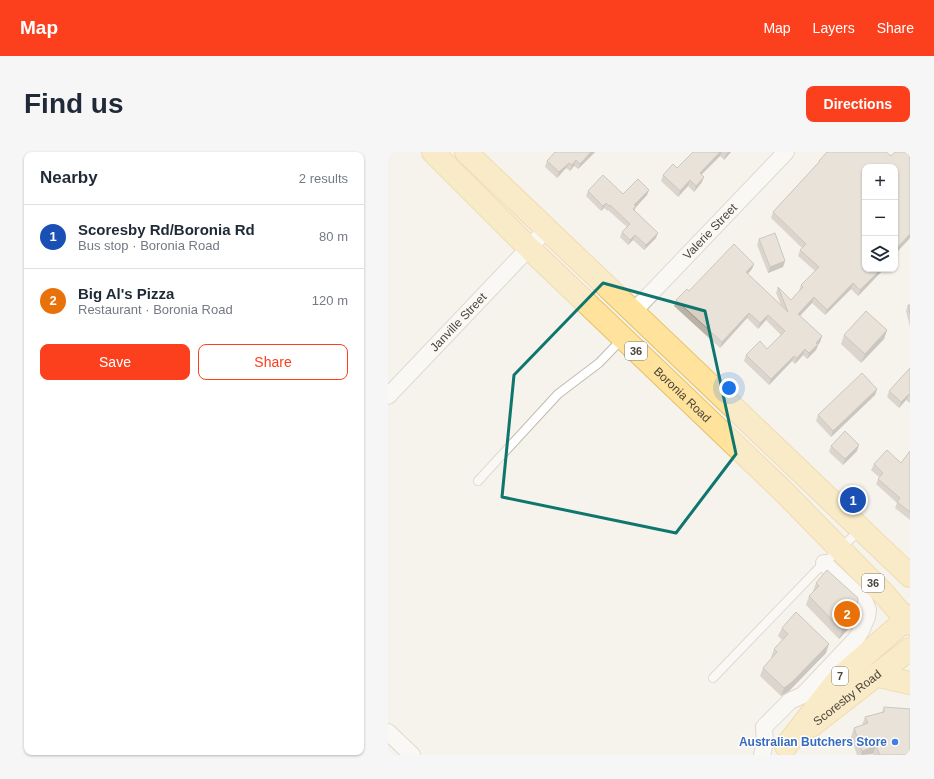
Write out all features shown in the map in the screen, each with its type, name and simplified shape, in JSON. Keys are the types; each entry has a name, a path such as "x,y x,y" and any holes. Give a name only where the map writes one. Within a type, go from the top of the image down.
{"main road":[{"name":"Boronia Road","path":"433,152 529,248 783,491 909,619"},
{"name":"36","path":"466,152 862,528 910,576"},
{"path":"889,555 910,564"},
{"name":"Scoresby Road","path":"781,750 840,676 909,619"},
{"name":"Scoresby Road","path":"781,750 910,649"},
{"path":"875,675 910,683"}],"street":[{"name":"Valerie Street","path":"634,311 786,152"},
{"name":"Janville Street","path":"388,396 547,229"},
{"path":"762,755 765,743 764,726 790,701 803,695 847,649 861,631 867,617 868,610 865,602 824,563"},
{"path":"388,732 412,755"}],"lane":[{"path":"478,481 558,394 599,363 623,338"},
{"path":"713,678 824,563 862,528"}],"highlighted area":[{"path":"603,283 705,311 736,454 676,533 502,497 514,375"}],"building":[{"path":"555,152 591,152 580,164 576,160 572,165 569,163 559,172 547,161"},
{"path":"693,152 720,152 700,173 704,177 696,186 690,180 680,191 663,175 673,164 677,168"},
{"path":"827,152 886,152 891,156 895,152 910,152 910,234 898,247 898,164 862,164 862,272 878,272 860,290 853,283 827,310 814,297 798,314 822,336 816,343 818,344 809,353 805,349 797,358 794,356 771,379 746,355 760,341 767,349 785,331 768,315 760,323 749,313 722,342 676,300 687,289 689,291 734,244 754,264 746,272 788,312 778,287 791,300 803,287 801,285 819,267 800,250 806,244 773,212"},
{"path":"603,175 623,194 638,179 649,190 634,205 636,206 633,209 658,233 646,245 635,235 630,240 622,232 630,224 610,205 609,206 606,203 603,206 588,191"},
{"path":"775,233 785,261 770,267 759,239"},
{"path":"866,311 887,330 865,354 844,335"},
{"path":"910,368 910,395 909,394 901,402 889,391"},
{"path":"862,373 877,389 833,431 818,415"},
{"path":"845,431 859,445 845,459 831,446"},
{"path":"887,450 901,463 910,451 910,512 897,502 900,498 878,479 883,473 874,464"},
{"path":"827,570 858,598 857,614 842,630 809,596 819,586 816,583"},
{"path":"796,612 829,644 792,682 784,688 763,668 777,652 774,649 788,634 782,628"},
{"path":"884,707 910,709 910,755 880,755 876,746 862,751 854,728 868,723 865,717 884,712"}],"place":[{"name":"Scoresby Rd/Boronia Rd","path":"853,500"},
{"name":"Big Al's Pizza","path":"847,614"},
{"name":"Australian Butchers Store","path":"895,742"}]}
